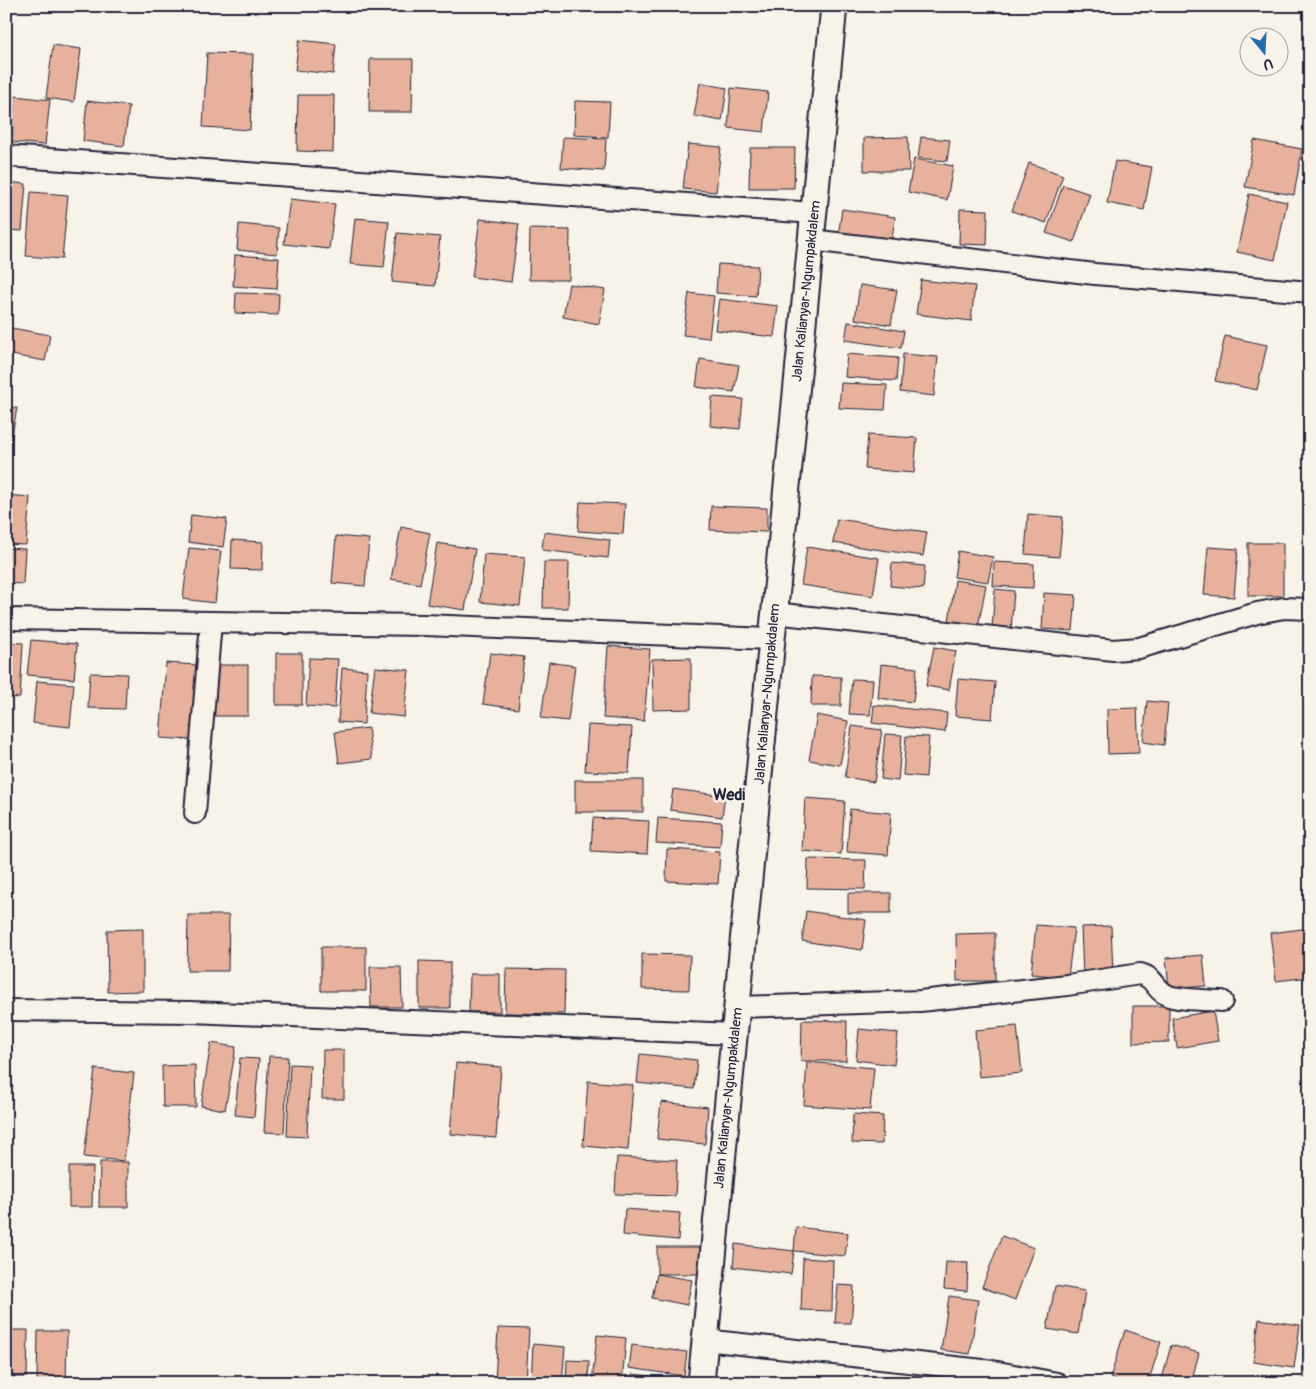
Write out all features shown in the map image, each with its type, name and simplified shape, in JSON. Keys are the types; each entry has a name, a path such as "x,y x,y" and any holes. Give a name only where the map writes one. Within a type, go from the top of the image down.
{"street":[{"name":"Jalan Kalianyar-Ngumpakdalem","path":"701,1383 834,6"},
{"path":"6,156 814,213"},
{"path":"811,240 1095,274 1310,292"},
{"path":"774,613 1113,650 1139,648 1257,613 1284,608 1310,609"},
{"path":"6,618 426,625 772,639"},
{"path":"195,813 211,622"},
{"path":"738,1007 920,1001 1067,985 1140,974 1148,976 1168,996 1222,1001"},
{"path":"6,1010 190,1012 735,1034"},
{"path":"704,1340 992,1371 1057,1383"}],"building":[{"path":"299,40 336,44 333,74 295,70"},
{"path":"53,45 81,49 74,102 46,98"},
{"path":"207,53 253,54 250,130 203,127"},
{"path":"370,59 413,59 412,112 369,112"},
{"path":"700,83 727,88 722,121 694,116"},
{"path":"731,88 768,92 764,132 728,128"},
{"path":"298,95 334,95 333,152 297,151"},
{"path":"15,96 50,100 45,145 11,142"},
{"path":"87,101 129,106 124,146 83,141"},
{"path":"575,101 610,102 608,137 574,135"},
{"path":"563,137 606,139 604,171 561,168"},
{"path":"908,137 909,171 864,171 864,138"},
{"path":"921,137 950,140 947,161 918,158"},
{"path":"1254,140 1302,149 1294,195 1245,187"},
{"path":"688,144 721,147 716,192 683,189"},
{"path":"750,148 795,148 794,188 749,188"},
{"path":"914,159 953,166 947,200 908,192"},
{"path":"1115,161 1152,167 1144,210 1107,203"},
{"path":"1029,163 1063,175 1046,223 1012,211"},
{"path":"6,182 26,184 22,231 6,230"},
{"path":"1063,185 1090,194 1074,242 1046,233"},
{"path":"31,192 68,195 62,259 26,256"},
{"path":"1249,194 1287,202 1275,260 1237,252"},
{"path":"290,199 335,204 329,249 284,244"},
{"path":"842,209 895,217 891,245 838,237"},
{"path":"960,209 988,210 987,245 959,244"},
{"path":"355,218 389,221 384,267 350,264"},
{"path":"480,219 519,224 511,282 472,277"},
{"path":"239,224 279,228 277,254 237,250"},
{"path":"530,229 570,230 569,280 529,280"},
{"path":"397,233 440,237 435,286 392,282"},
{"path":"6,238 11,238 9,293 6,293"},
{"path":"235,255 279,258 277,289 233,286"},
{"path":"718,264 758,266 756,296 716,293"},
{"path":"921,280 975,286 971,321 916,314"},
{"path":"569,284 605,290 599,324 563,317"},
{"path":"860,285 897,290 891,325 855,319"},
{"path":"236,293 279,294 278,315 235,313"},
{"path":"689,293 714,296 709,338 683,335"},
{"path":"719,299 778,306 774,337 715,330"},
{"path":"848,322 904,331 901,348 845,340"},
{"path":"6,327 50,335 45,361 6,354"},
{"path":"1225,336 1267,345 1257,390 1215,381"},
{"path":"847,354 898,358 896,381 845,377"},
{"path":"903,354 938,357 934,396 900,392"},
{"path":"700,359 739,365 734,392 696,387"},
{"path":"841,383 887,385 885,410 839,408"},
{"path":"712,397 743,399 740,429 710,426"},
{"path":"6,407 17,408 6,468"},
{"path":"868,435 917,438 914,473 865,469"},
{"path":"6,495 30,497 26,545 6,544"},
{"path":"580,502 625,504 623,534 578,531"},
{"path":"711,506 767,508 767,532 710,530"},
{"path":"1028,514 1063,517 1059,557 1025,554"},
{"path":"191,515 227,519 223,547 188,542"},
{"path":"837,519 927,532 923,556 833,543"},
{"path":"401,527 430,533 420,584 391,579"},
{"path":"544,532 610,540 608,558 542,550"},
{"path":"336,536 369,539 365,586 332,583"},
{"path":"232,540 263,542 262,570 231,569"},
{"path":"437,543 475,549 465,610 427,604"},
{"path":"1248,543 1283,543 1283,596 1248,596"},
{"path":"807,547 879,558 873,596 801,585"},
{"path":"1208,547 1238,549 1234,597 1204,595"},
{"path":"6,548 25,549 23,584 6,583"},
{"path":"189,548 221,551 215,603 183,599"},
{"path":"958,551 993,557 988,582 954,577"},
{"path":"484,554 525,557 520,606 480,602"},
{"path":"544,562 569,562 568,608 543,608"},
{"path":"994,562 1034,564 1033,588 993,586"},
{"path":"892,563 925,566 923,589 890,586"},
{"path":"955,580 986,585 978,627 949,622"},
{"path":"995,589 1014,591 1011,630 992,628"},
{"path":"1044,593 1076,595 1073,631 1042,629"},
{"path":"31,640 77,644 74,679 27,675"},
{"path":"6,642 23,643 20,698 6,697"},
{"path":"608,646 650,649 644,721 603,718"},
{"path":"934,647 956,651 949,690 926,686"},
{"path":"276,653 302,653 302,705 276,705"},
{"path":"490,653 524,657 518,709 483,704"},
{"path":"309,658 338,659 335,708 306,706"},
{"path":"691,658 691,709 653,710 652,659"},
{"path":"549,662 575,666 568,721 541,718"},
{"path":"166,663 197,665 192,740 160,738"},
{"path":"881,664 917,668 913,702 878,698"},
{"path":"214,665 248,665 248,716 214,716"},
{"path":"375,667 409,670 404,717 369,713"},
{"path":"342,668 367,670 364,724 338,722"},
{"path":"90,673 127,674 125,709 88,708"},
{"path":"812,676 841,677 841,706 811,706"},
{"path":"852,679 873,680 870,715 849,714"},
{"path":"958,679 995,682 992,719 955,716"},
{"path":"37,681 74,684 70,727 33,723"},
{"path":"1147,701 1168,703 1164,745 1143,742"},
{"path":"874,705 947,713 945,732 872,723"},
{"path":"1137,708 1139,753 1108,754 1107,709"},
{"path":"817,715 848,721 840,765 809,760"},
{"path":"588,725 632,727 629,773 585,771"},
{"path":"852,726 882,730 874,782 845,777"},
{"path":"368,728 372,759 339,763 335,732"},
{"path":"885,734 902,735 898,781 881,779"},
{"path":"906,736 929,737 926,777 903,775"},
{"path":"575,780 643,780 643,812 575,812"},
{"path":"673,789 725,796 722,817 670,810"},
{"path":"805,798 845,801 841,854 802,851"},
{"path":"850,809 891,813 888,855 847,852"},
{"path":"593,818 649,821 647,854 591,851"},
{"path":"658,818 722,822 720,847 656,843"},
{"path":"667,849 720,852 718,884 666,881"},
{"path":"808,859 866,860 865,889 807,888"},
{"path":"848,893 891,893 891,913 848,913"},
{"path":"806,911 866,920 862,950 802,941"},
{"path":"188,915 229,915 228,971 187,971"},
{"path":"1036,925 1074,928 1068,977 1031,974"},
{"path":"1111,926 1113,973 1083,975 1081,927"},
{"path":"1310,928 1310,977 1276,981 1270,933"},
{"path":"143,929 143,991 108,992 107,930"},
{"path":"995,933 995,981 957,981 956,934"},
{"path":"321,947 366,947 366,991 321,991"},
{"path":"642,954 690,955 689,990 642,989"},
{"path":"1203,955 1206,986 1169,989 1166,958"},
{"path":"419,961 450,962 450,1008 419,1008"},
{"path":"370,967 401,967 402,1007 371,1007"},
{"path":"506,969 565,970 564,1014 505,1013"},
{"path":"470,974 500,974 500,1012 469,1012"},
{"path":"1133,1006 1169,1006 1169,1042 1133,1043"},
{"path":"1213,1011 1218,1041 1177,1048 1172,1018"},
{"path":"802,1020 847,1021 846,1061 801,1061"},
{"path":"1017,1026 1022,1073 979,1077 975,1030"},
{"path":"859,1029 898,1033 894,1065 856,1060"},
{"path":"211,1043 236,1047 225,1110 201,1106"},
{"path":"323,1050 344,1050 344,1099 322,1099"},
{"path":"640,1054 697,1060 694,1089 637,1083"},
{"path":"269,1056 288,1057 284,1133 264,1132"},
{"path":"240,1058 259,1059 254,1117 235,1115"},
{"path":"807,1062 874,1068 870,1110 804,1105"},
{"path":"456,1063 501,1067 496,1138 450,1134"},
{"path":"290,1064 310,1065 307,1137 287,1136"},
{"path":"195,1065 196,1107 163,1107 162,1066"},
{"path":"95,1069 134,1073 124,1161 84,1157"},
{"path":"588,1081 633,1085 628,1150 583,1146"},
{"path":"661,1102 708,1107 705,1144 657,1139"},
{"path":"853,1114 883,1116 882,1144 852,1143"},
{"path":"617,1157 677,1160 675,1196 615,1194"},
{"path":"100,1162 128,1162 128,1207 99,1207"},
{"path":"69,1167 93,1167 92,1207 69,1207"},
{"path":"625,1209 680,1213 678,1240 623,1235"},
{"path":"796,1227 848,1233 845,1256 794,1251"},
{"path":"1002,1236 1034,1248 1015,1300 982,1287"},
{"path":"735,1244 794,1251 791,1274 733,1267"},
{"path":"657,1247 700,1247 700,1274 657,1274"},
{"path":"803,1258 833,1260 832,1311 801,1310"},
{"path":"946,1262 968,1263 967,1291 944,1289"},
{"path":"657,1274 692,1280 687,1305 652,1298"},
{"path":"838,1285 854,1286 851,1323 835,1323"},
{"path":"1055,1286 1085,1291 1078,1334 1047,1329"},
{"path":"949,1296 978,1300 970,1354 941,1350"},
{"path":"1259,1319 1300,1325 1294,1368 1253,1362"},
{"path":"498,1328 529,1329 526,1383 495,1383"},
{"path":"6,1330 28,1330 27,1377 6,1377"},
{"path":"1125,1330 1161,1342 1148,1383 1126,1383 1110,1378"},
{"path":"38,1331 67,1331 66,1383 37,1383"},
{"path":"597,1335 626,1338 622,1383 592,1383"},
{"path":"533,1344 565,1347 562,1383 531,1383"},
{"path":"632,1345 687,1352 684,1376 629,1368"},
{"path":"1171,1345 1199,1353 1191,1383 1161,1383"},
{"path":"567,1360 589,1361 588,1383 566,1383"},
{"path":"1304,1367 1310,1367 1310,1383 1304,1383"},
{"path":"632,1374 678,1379 677,1383 631,1383"},
{"path":"889,1376 926,1381 926,1383 889,1383"}],"district":[{"name":"Wedi","path":"729,795"}]}
